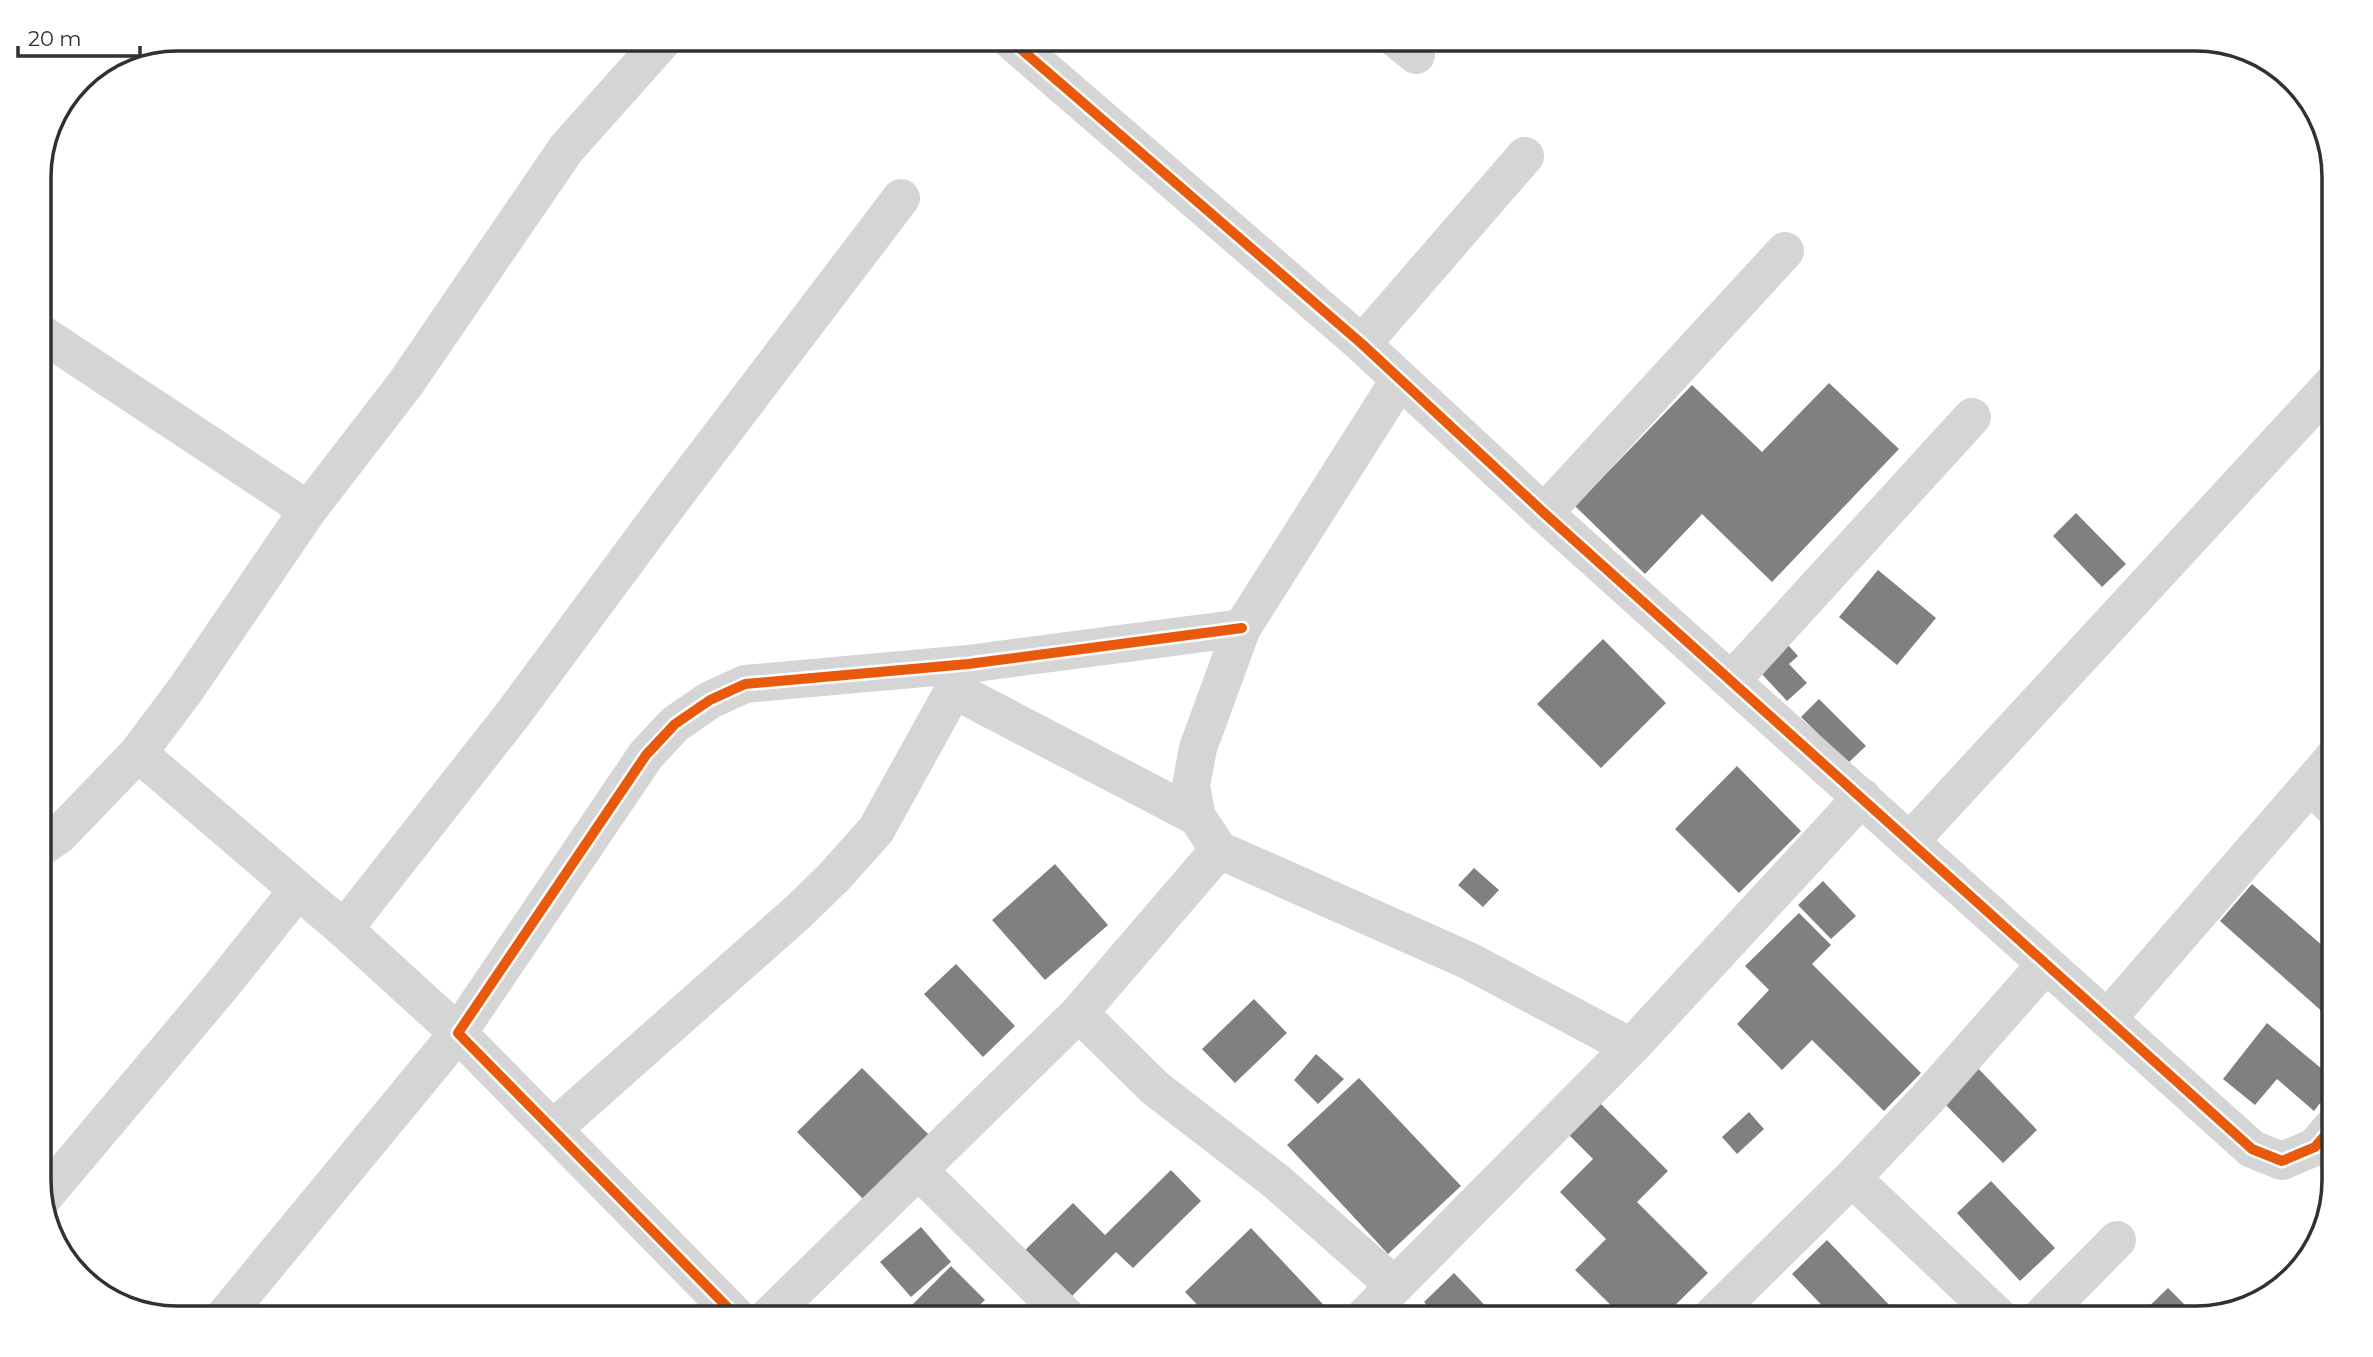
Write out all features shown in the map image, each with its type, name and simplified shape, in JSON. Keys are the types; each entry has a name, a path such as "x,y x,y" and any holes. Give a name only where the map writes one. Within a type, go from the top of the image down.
{"street":[{"path":"51,841 138,753 187,689 309,510 406,383 566,149 653,51"},
{"path":"1023,51 1362,344 1544,513 2252,1149 2282,1161 2315,1147 2322,1139"},
{"path":"1362,344 1525,156"},
{"path":"344,929 513,713 901,198"},
{"path":"1544,513 1785,251"},
{"path":"51,340 309,510"},
{"path":"1400,379 1242,628 1198,748 1191,786 1197,817 1219,850 1469,961 1631,1047"},
{"path":"1910,840 2322,395"},
{"path":"1731,681 1972,417"},
{"path":"233,1306 458,1033 646,755 675,724 710,700 745,684 961,677 1242,628"},
{"path":"961,677 1197,817"},
{"path":"553,1129 799,912 834,877 876,830 961,677"},
{"path":"138,753 344,929 458,1033 726,1306"},
{"path":"1375,1306 1631,1047 1862,797"},
{"path":"2107,1019 2322,797"},
{"path":"779,1306 1079,1013 1219,850"},
{"path":"51,1188 298,890"},
{"path":"1722,1306 1852,1178 1928,1098 2046,964"},
{"path":"1079,1013 1155,1088 1278,1182 1395,1286"},
{"path":"918,1170 1056,1306"},
{"path":"1852,1178 1987,1306"},
{"path":"2052,1306 2117,1240"}],"building":[{"path":"1829,383 1899,449 1772,582 1702,514 1645,574 1575,506 1692,385 1762,452"},
{"path":"2076,513 2126,564 2102,587 2053,536"},
{"path":"1878,570 1936,618 1897,665 1839,617"},
{"path":"1603,639 1666,703 1601,768 1537,704"},
{"path":"1788,645 1798,656 1789,664 1807,683 1787,701 1760,672"},
{"path":"1819,699 1866,746 1848,763 1801,717"},
{"path":"1737,766 1801,831 1739,893 1675,829"},
{"path":"1055,864 1108,925 1045,980 992,920"},
{"path":"1474,868 1499,890 1483,907 1458,885"},
{"path":"1823,881 1856,916 1831,939 1798,905"},
{"path":"2252,884 2322,945 2322,1011 2220,921"},
{"path":"1799,913 1831,945 1812,964 1921,1073 1884,1111 1812,1040 1782,1070 1737,1024 1769,990 1745,966"},
{"path":"956,964 1015,1026 983,1057 924,994"},
{"path":"1254,999 1287,1033 1235,1083 1202,1049"},
{"path":"2267,1023 2322,1069 2322,1101 2314,1111 2277,1079 2255,1105 2223,1079"},
{"path":"1316,1054 1344,1079 1318,1104 1294,1080"},
{"path":"1972,1062 2037,1130 2003,1163 1937,1096"},
{"path":"862,1068 934,1140 869,1205 797,1132"},
{"path":"1359,1078 1461,1186 1388,1254 1287,1145"},
{"path":"1600,1103 1668,1171 1637,1202 1708,1273 1674,1306 1612,1306 1575,1270 1606,1239 1560,1192 1593,1159 1568,1134"},
{"path":"1749,1112 1764,1129 1737,1154 1722,1137"},
{"path":"1171,1170 1201,1201 1133,1268 1116,1252 1062,1306 1015,1260 1073,1203 1105,1235"},
{"path":"1991,1181 2055,1248 2020,1281 1957,1213"},
{"path":"921,1227 951,1262 911,1297 880,1262"},
{"path":"1251,1228 1325,1306 1198,1306 1185,1292"},
{"path":"1827,1240 1890,1306 1823,1306 1792,1274"},
{"path":"951,1266 985,1300 979,1306 912,1305"},
{"path":"1454,1273 1486,1306 1428,1306 1424,1302"},
{"path":"2168,1288 2186,1306 2149,1306"}],"cycle path":[{"path":"1023,51 1362,344 1544,513 2252,1149 2282,1161 2315,1147 2322,1139"},
{"path":"726,1306 458,1033 646,755 675,724 710,700 745,684 968,664 1242,628"}]}
